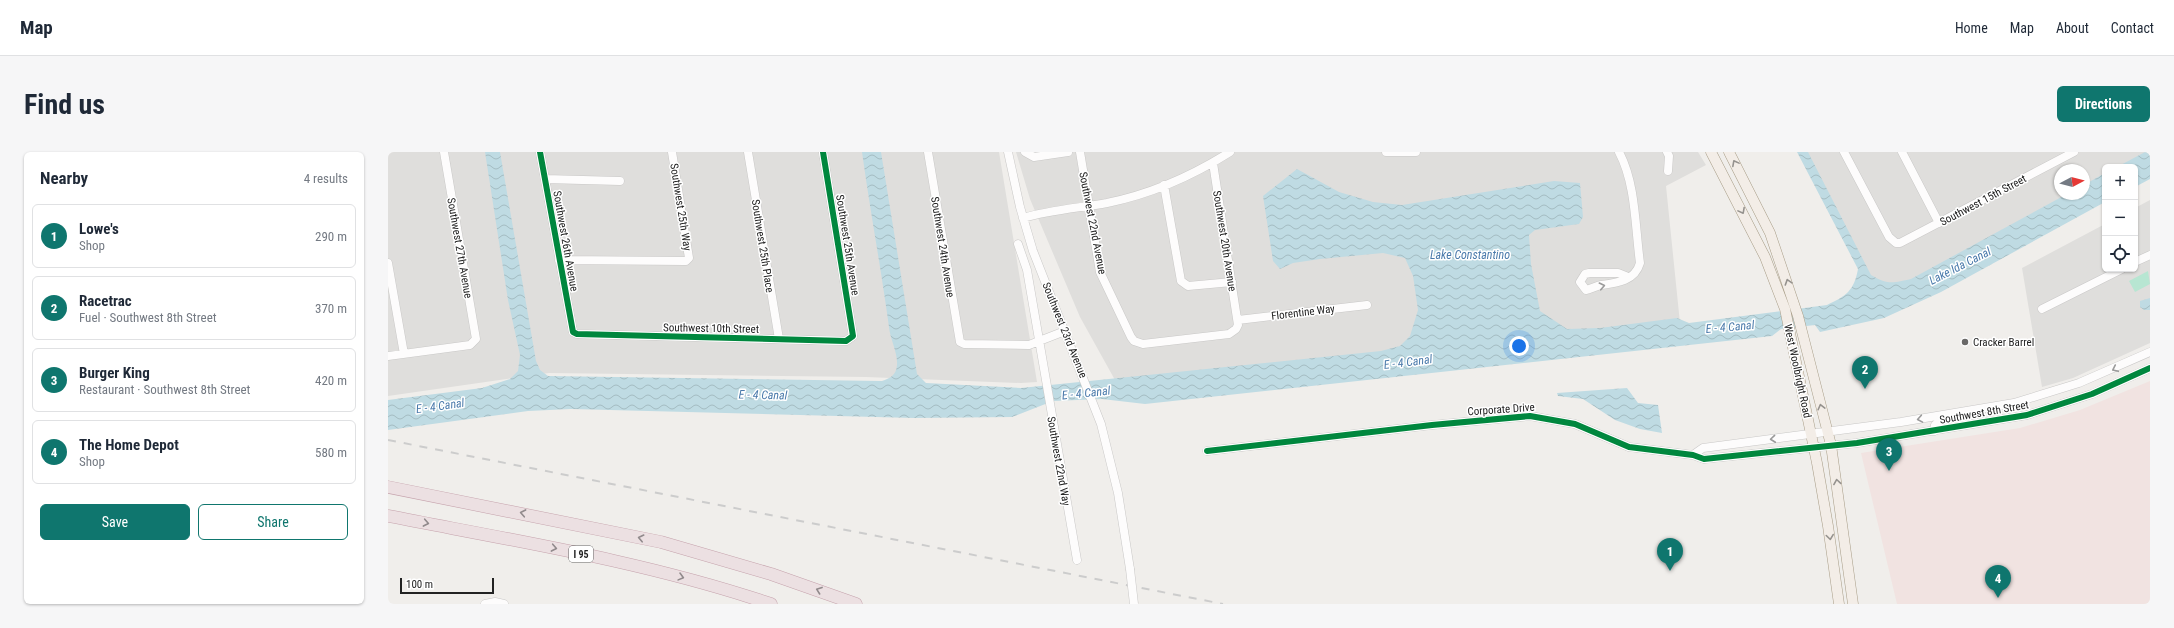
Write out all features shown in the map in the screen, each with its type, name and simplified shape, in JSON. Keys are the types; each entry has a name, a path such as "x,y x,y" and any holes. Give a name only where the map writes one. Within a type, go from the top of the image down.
{"highway":[{"path":"388,487 661,542 771,574 856,604"},
{"name":"I 95","path":"388,516 634,565 700,582 771,604"}],"main road":[{"name":"West Woolbright Road","path":"1711,152 1757,240 1778,289 1790,332 1812,435 1828,526 1839,604"},
{"name":"West Woolbright Road","path":"1729,152 1760,211 1783,267 1798,316 1828,432 1853,604"}],"street":[{"name":"Southwest 27th Avenue","path":"404,354 474,343 476,339 444,152"},
{"name":"Southwest 26th Avenue","path":"540,152 573,332"},
{"name":"Southwest 25th Way","path":"559,260 686,261 689,258 672,152"},
{"name":"Southwest 25th Place","path":"748,152 779,339"},
{"name":"Southwest 25th Avenue","path":"823,152 853,336 850,340"},
{"name":"Southwest 24th Avenue","path":"928,152 960,342 964,344 1023,345 1039,342"},
{"name":"Southwest 23rd Avenue","path":"1008,152 1023,218 1039,268 1096,409 1118,493 1134,604"},
{"path":"1027,154 1038,157 1068,152"},
{"name":"Southwest 22nd Avenue","path":"1080,152 1100,272 1134,341 1143,344 1229,334 1236,329 1238,320"},
{"path":"1023,218 1122,199 1164,186 1212,163 1230,152"},
{"path":"1386,152 1416,152"},
{"path":"1619,152 1626,168 1630,184 1640,263 1636,272 1620,283 1586,290 1580,282 1585,274 1589,273 1618,272 1628,277"},
{"path":"1667,152 1669,156 1668,171"},
{"name":"Southwest 15th Street","path":"1844,152 1892,241 1900,243 2074,152"},
{"path":"1902,152 1940,223"},
{"name":"Southwest 20th Avenue","path":"1212,163 1238,320"},
{"path":"545,179 620,181"},
{"path":"1164,186 1181,281 1188,286 1232,282"},
{"name":"Southwest 22nd Way","path":"1018,244 1027,270 1077,560"},
{"path":"2138,261 2150,256"},
{"path":"388,263 404,354 388,356"},
{"path":"2042,309 2116,272"},
{"name":"Florentine Way","path":"1238,320 1367,305"},
{"path":"1039,342 1065,331"},
{"name":"Southwest 10th Street","path":"573,332 577,334 850,340"},
{"name":"Southwest 8th Street","path":"1812,435 2014,403 2058,391 2095,377 2150,352"},
{"name":"Southwest 8th Street","path":"1814,447 1934,431 2031,414 2092,394 2150,368"},
{"path":"1934,431 1934,427 1938,422 1958,413"},
{"name":"Corporate Drive","path":"1207,451 1440,424 1530,416 1558,419 1575,424 1629,447 1645,451 1693,455 1704,459 1814,447"},
{"name":"Corporate Drive","path":"1693,455 1703,448 1812,435"},
{"path":"484,604 496,602 504,604"}],"shaded area":[{"path":"388,152 999,152 1037,382 1021,383 866,377 549,373 388,396"},
{"path":"1016,152 1698,152 1706,165 1666,186 1681,333 1120,389 1080,317 1030,199"},
{"path":"1800,152 2150,152 2150,167 2138,167 2138,164 2102,164 2102,191 2090,197 2090,164 2054,164 2054,200 2084,200 1877,301"},
{"path":"2150,200 2150,343 2073,378 2042,387 2022,268 2102,226 2102,272 2138,272 2138,206"},
{"path":"2150,381 2150,604 1897,604 1861,453 2020,428 2080,410"}],"green space":[{"path":"2148,271 2150,284 2135,292 2129,281"}],"water":[{"path":"485,152 500,152 536,361 540,370 548,376 882,381 890,378 895,372 897,360 890,332 862,152 881,152 917,374 926,383 1021,388 1381,351 1400,346 1410,336 1418,310 1413,276 1405,258 1383,253 1293,263 1280,269 1273,261 1263,196 1297,169 1339,192 1373,202 1402,205 1554,181 1580,183 1583,217 1579,224 1535,230 1529,235 1531,264 1540,311 1567,329 1600,328 1677,318 1689,323 1827,305 1839,299 1851,288 1858,269 1797,152 1808,152 1871,275 1886,282 1911,279 2056,200 2090,200 2090,182 2102,175 2102,204 1941,292 1884,318 1820,332 1815,325 1781,329 1772,336 1145,404 1102,399 1053,401 1012,417 914,418 571,409 528,411 388,430 388,400 482,388 510,379 518,371 520,355 508,300"},
{"path":"2145,152 2150,152 2150,179 2138,185 2138,164 2123,164"},
{"path":"2150,298 2150,310 2144,310 2140,307 2140,301"},
{"path":"1627,388 1638,403 1658,405 1662,433 1640,429 1615,420 1583,399 1558,396 1557,393"}],"railway":[{"path":"388,440 1223,604"}],"cycle path":[{"path":"540,152 573,332 577,334 846,341 853,336 823,152"},
{"path":"1207,451 1432,425 1530,416 1575,424 1629,447 1693,455 1704,459 1857,443 2027,415 2092,394 2150,368"}],"place":[{"name":"Cracker Barrel","path":"1965,342"},
{"name":"Racetrac","path":"1865,389"},
{"name":"Burger King","path":"1889,471"},
{"name":"Lowe's","path":"1670,571"},
{"name":"The Home Depot","path":"1998,598"}],"water label":[{"name":"Lake Constantino","path":"1470,255"},
{"name":"Lake Ida Canal","path":"1960,266"},
{"name":"E - 4 Canal","path":"1730,327"},
{"name":"E - 4 Canal","path":"1408,362"},
{"name":"E - 4 Canal","path":"1086,393"},
{"name":"E - 4 Canal","path":"763,395"},
{"name":"E - 4 Canal","path":"440,406"}]}
